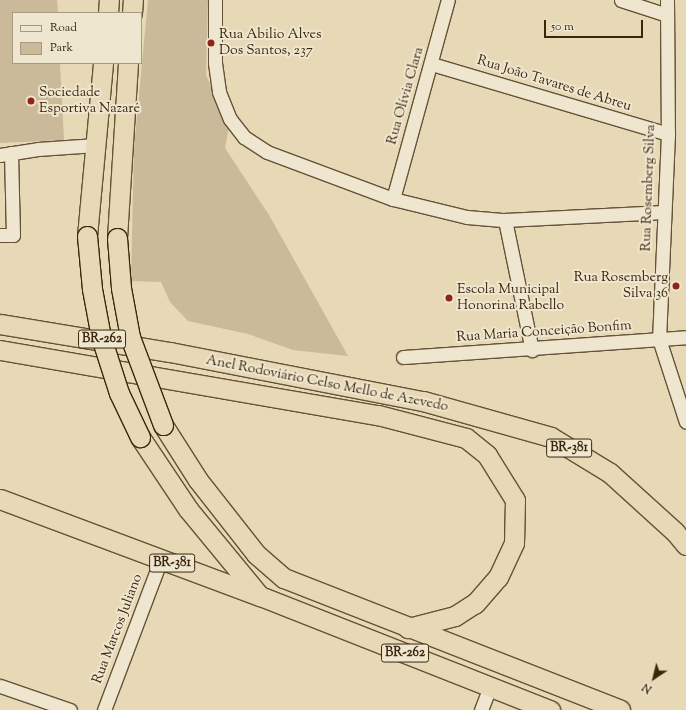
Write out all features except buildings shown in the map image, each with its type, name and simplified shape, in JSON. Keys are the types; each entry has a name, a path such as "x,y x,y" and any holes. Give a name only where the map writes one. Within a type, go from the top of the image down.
{"highway":[{"path":"132,12 134,0"},
{"name":"BR-262","path":"104,64 88,236 92,288 101,337 119,393 140,437 188,509 260,596 550,710"},
{"name":"BR-262","path":"128,64 117,238 121,288 130,337 163,425 198,480 256,554 284,578 620,710"},
{"name":"Anel Rodoviário Celso Mello de Azevedo","path":"0,324 170,352 423,401 551,437 610,473 675,532 686,545"},
{"path":"0,350 378,415 466,438 487,455 515,500 514,543 498,578 475,604 455,616 408,628"},
{"name":"BR-381","path":"0,499 260,596"}],"street":[{"path":"215,0 215,63 219,92 230,119 244,137 268,152 394,199 467,217 505,220 664,212"},
{"name":"Rua Olívia Clara","path":"394,199 432,64 448,0"},
{"path":"621,0 667,15"},
{"name":"Rua Rosemberg Silva","path":"667,0 668,134 659,339 686,422"},
{"name":"Rua João Tavares de Abreu","path":"432,64 668,134"},
{"path":"6,235 6,154 96,145"},
{"path":"505,220 532,350"},
{"name":"Rua Maria Conceição Bonfim","path":"403,357 532,350 686,338"},
{"name":"Rua Marcos Juliano","path":"104,710 161,559"},
{"path":"0,686 70,710"},
{"path":"484,709 490,686"}],"green space":[{"name":"Sociedade Esportiva Nazaré","path":"0,0 57,0 58,12 12,12 12,64 60,64 64,140 0,143"},
{"path":"148,0 208,0 206,75 229,127 225,148 269,215 348,356 293,350 248,334 188,321 170,302 161,282 131,281 134,148"}],"place":[{"name":"Rua Abilio Alves Dos Santos, 237","path":"211,43"},
{"name":"Sociedade Esportiva Nazaré","path":"31,101"},
{"name":"Rua Rosemberg Silva 36","path":"676,286"},
{"name":"Escola Municipal Honorina Rabello","path":"449,298"}]}
